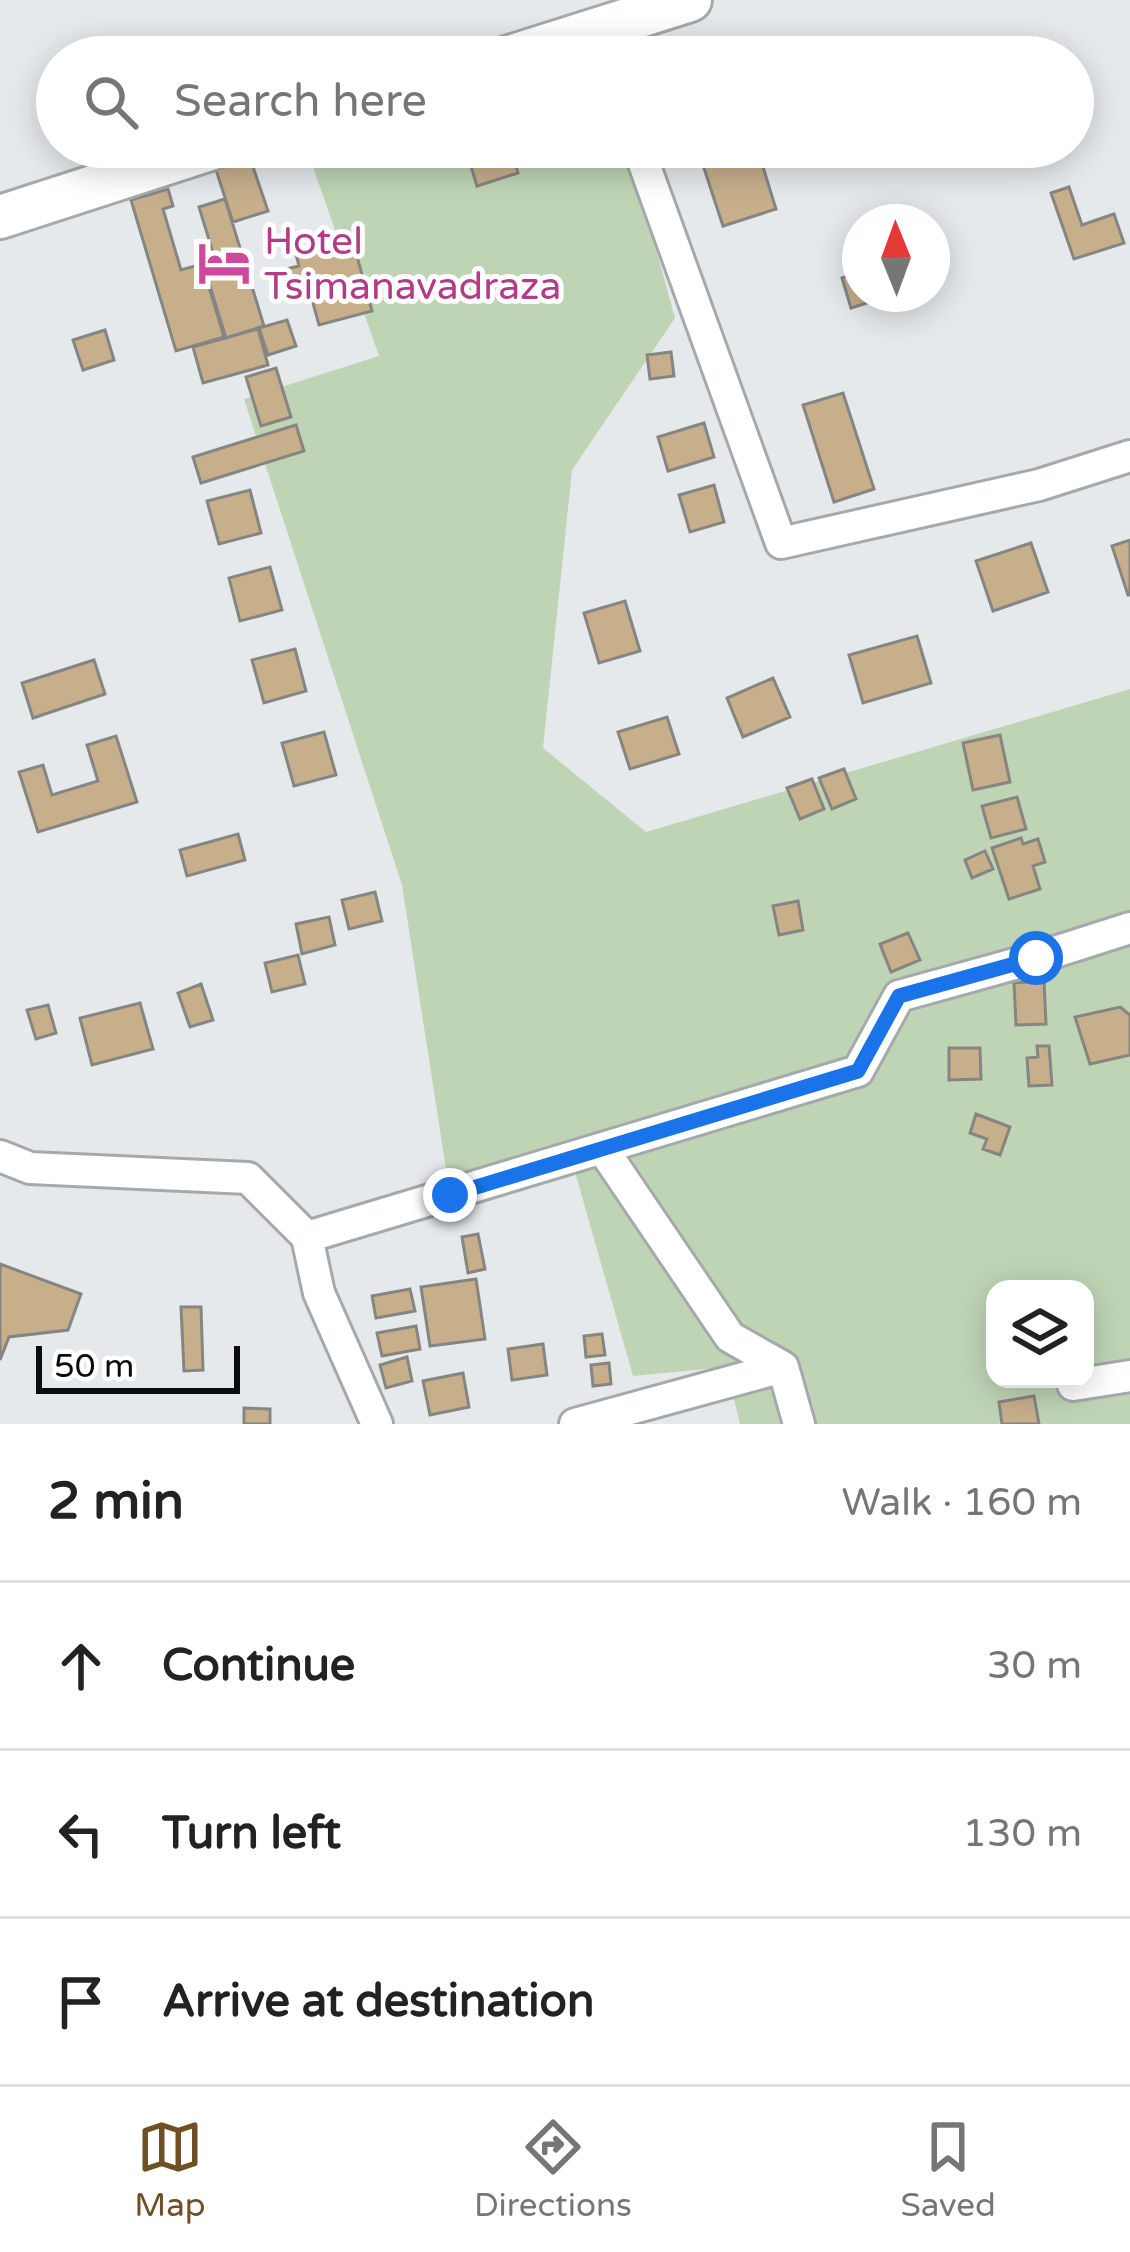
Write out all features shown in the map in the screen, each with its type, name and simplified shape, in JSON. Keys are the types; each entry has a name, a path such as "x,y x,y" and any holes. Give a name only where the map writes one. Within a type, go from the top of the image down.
{"main road":[{"path":"617,36 690,0"},
{"path":"0,217 151,168"}],"street":[{"path":"646,168 782,543 1039,485 1130,456"},
{"path":"307,1237 858,1071 899,996 1130,928"},
{"path":"602,1148 730,1336 783,1366 799,1424"},
{"path":"0,1156 30,1168 248,1178 307,1237 319,1292 377,1424"},
{"path":"575,1424 783,1366"},
{"path":"1094,1382 1130,1376"}],"green space":[{"path":"313,168 634,168 675,318 572,470 543,748 646,832 1130,689 1130,1424 740,1424 726,1367 633,1376 571,1158 450,1195 402,885 244,399 379,356"}],"building":[{"path":"253,168 268,211 233,222 216,170"},
{"path":"471,168 516,168 518,173 477,186"},
{"path":"704,168 763,168 776,209 723,226"},
{"path":"1069,187 1082,225 1114,214 1124,243 1074,259 1051,193"},
{"path":"168,189 173,206 163,209 181,270 202,264 224,337 176,351 131,200"},
{"path":"225,199 264,326 226,338 202,260 214,256 199,207"},
{"path":"352,238 372,311 319,325 308,285 287,291 281,270 299,266 296,254"},
{"path":"287,320 296,346 268,355 259,328"},
{"path":"258,329 268,365 203,383 193,347"},
{"path":"105,330 114,360 83,370 73,340"},
{"path":"671,352 674,376 650,379 647,355"},
{"path":"276,368 291,417 261,426 246,377"},
{"path":"843,393 874,489 834,502 803,405"},
{"path":"704,423 714,457 668,471 658,437"},
{"path":"296,425 304,451 201,483 193,457"},
{"path":"714,485 724,522 690,532 679,495"},
{"path":"250,490 261,533 219,544 207,501"},
{"path":"1130,540 1130,595 1128,595 1112,546"},
{"path":"1031,543 1048,592 993,611 976,561"},
{"path":"270,567 282,610 240,621 229,578"},
{"path":"625,601 640,651 599,663 584,613"},
{"path":"917,636 931,683 863,703 849,655"},
{"path":"295,649 306,691 264,703 252,660"},
{"path":"94,660 105,694 33,718 22,683"},
{"path":"773,678 790,717 743,737 727,698"},
{"path":"667,717 679,754 630,769 618,732"},
{"path":"324,732 336,775 294,786 282,743"},
{"path":"1000,735 1010,782 973,790 963,743"},
{"path":"116,736 137,802 38,832 19,772 43,765 52,795 98,781 87,745"},
{"path":"844,769 856,799 832,809 819,778"},
{"path":"812,779 824,809 800,819 787,788"},
{"path":"1017,797 1026,829 991,838 982,806"},
{"path":"238,834 245,860 187,876 180,850"},
{"path":"1021,838 1023,844 1038,839 1045,862 1033,866 1040,889 1009,899 992,848"},
{"path":"985,851 993,869 972,878 965,860"},
{"path":"375,892 382,921 349,929 342,900"},
{"path":"798,901 803,930 779,935 773,906"},
{"path":"329,917 335,945 302,954 296,924"},
{"path":"908,933 920,960 891,972 880,944"},
{"path":"298,955 305,984 272,992 265,963"},
{"path":"1044,981 1046,1024 1016,1025 1014,983"},
{"path":"201,984 213,1020 190,1027 178,993"},
{"path":"140,1003 153,1049 92,1065 80,1018"},
{"path":"48,1005 56,1033 36,1039 27,1010"},
{"path":"1120,1007 1130,1015 1130,1055 1090,1064 1075,1017"},
{"path":"1037,1046 1049,1046 1052,1085 1029,1086 1027,1058 1038,1057"},
{"path":"949,1048 980,1048 981,1079 949,1080"},
{"path":"976,1114 1010,1127 1000,1155 983,1149 987,1139 970,1133"},
{"path":"478,1234 485,1269 468,1273 462,1237"},
{"path":"0,1264 81,1294 68,1330 9,1337 0,1360"},
{"path":"476,1279 485,1339 430,1346 421,1287"},
{"path":"410,1289 415,1311 376,1318 372,1296"},
{"path":"181,1307 201,1307 203,1370 184,1371"},
{"path":"416,1326 420,1349 382,1356 377,1333"},
{"path":"602,1334 605,1355 586,1357 584,1336"},
{"path":"543,1344 547,1375 512,1380 508,1349"},
{"path":"407,1357 412,1381 386,1388 380,1365"},
{"path":"609,1363 611,1384 593,1386 591,1365"},
{"path":"463,1373 469,1407 430,1415 423,1381"},
{"path":"1034,1396 1039,1424 1002,1424 999,1402"},
{"path":"244,1408 270,1409 270,1424 244,1424"}],"place":[{"name":"Hotel Tsimanavadraza","path":"224,263"}],"route":[{"path":"450,1195 858,1071 899,996 1036,958"}]}
